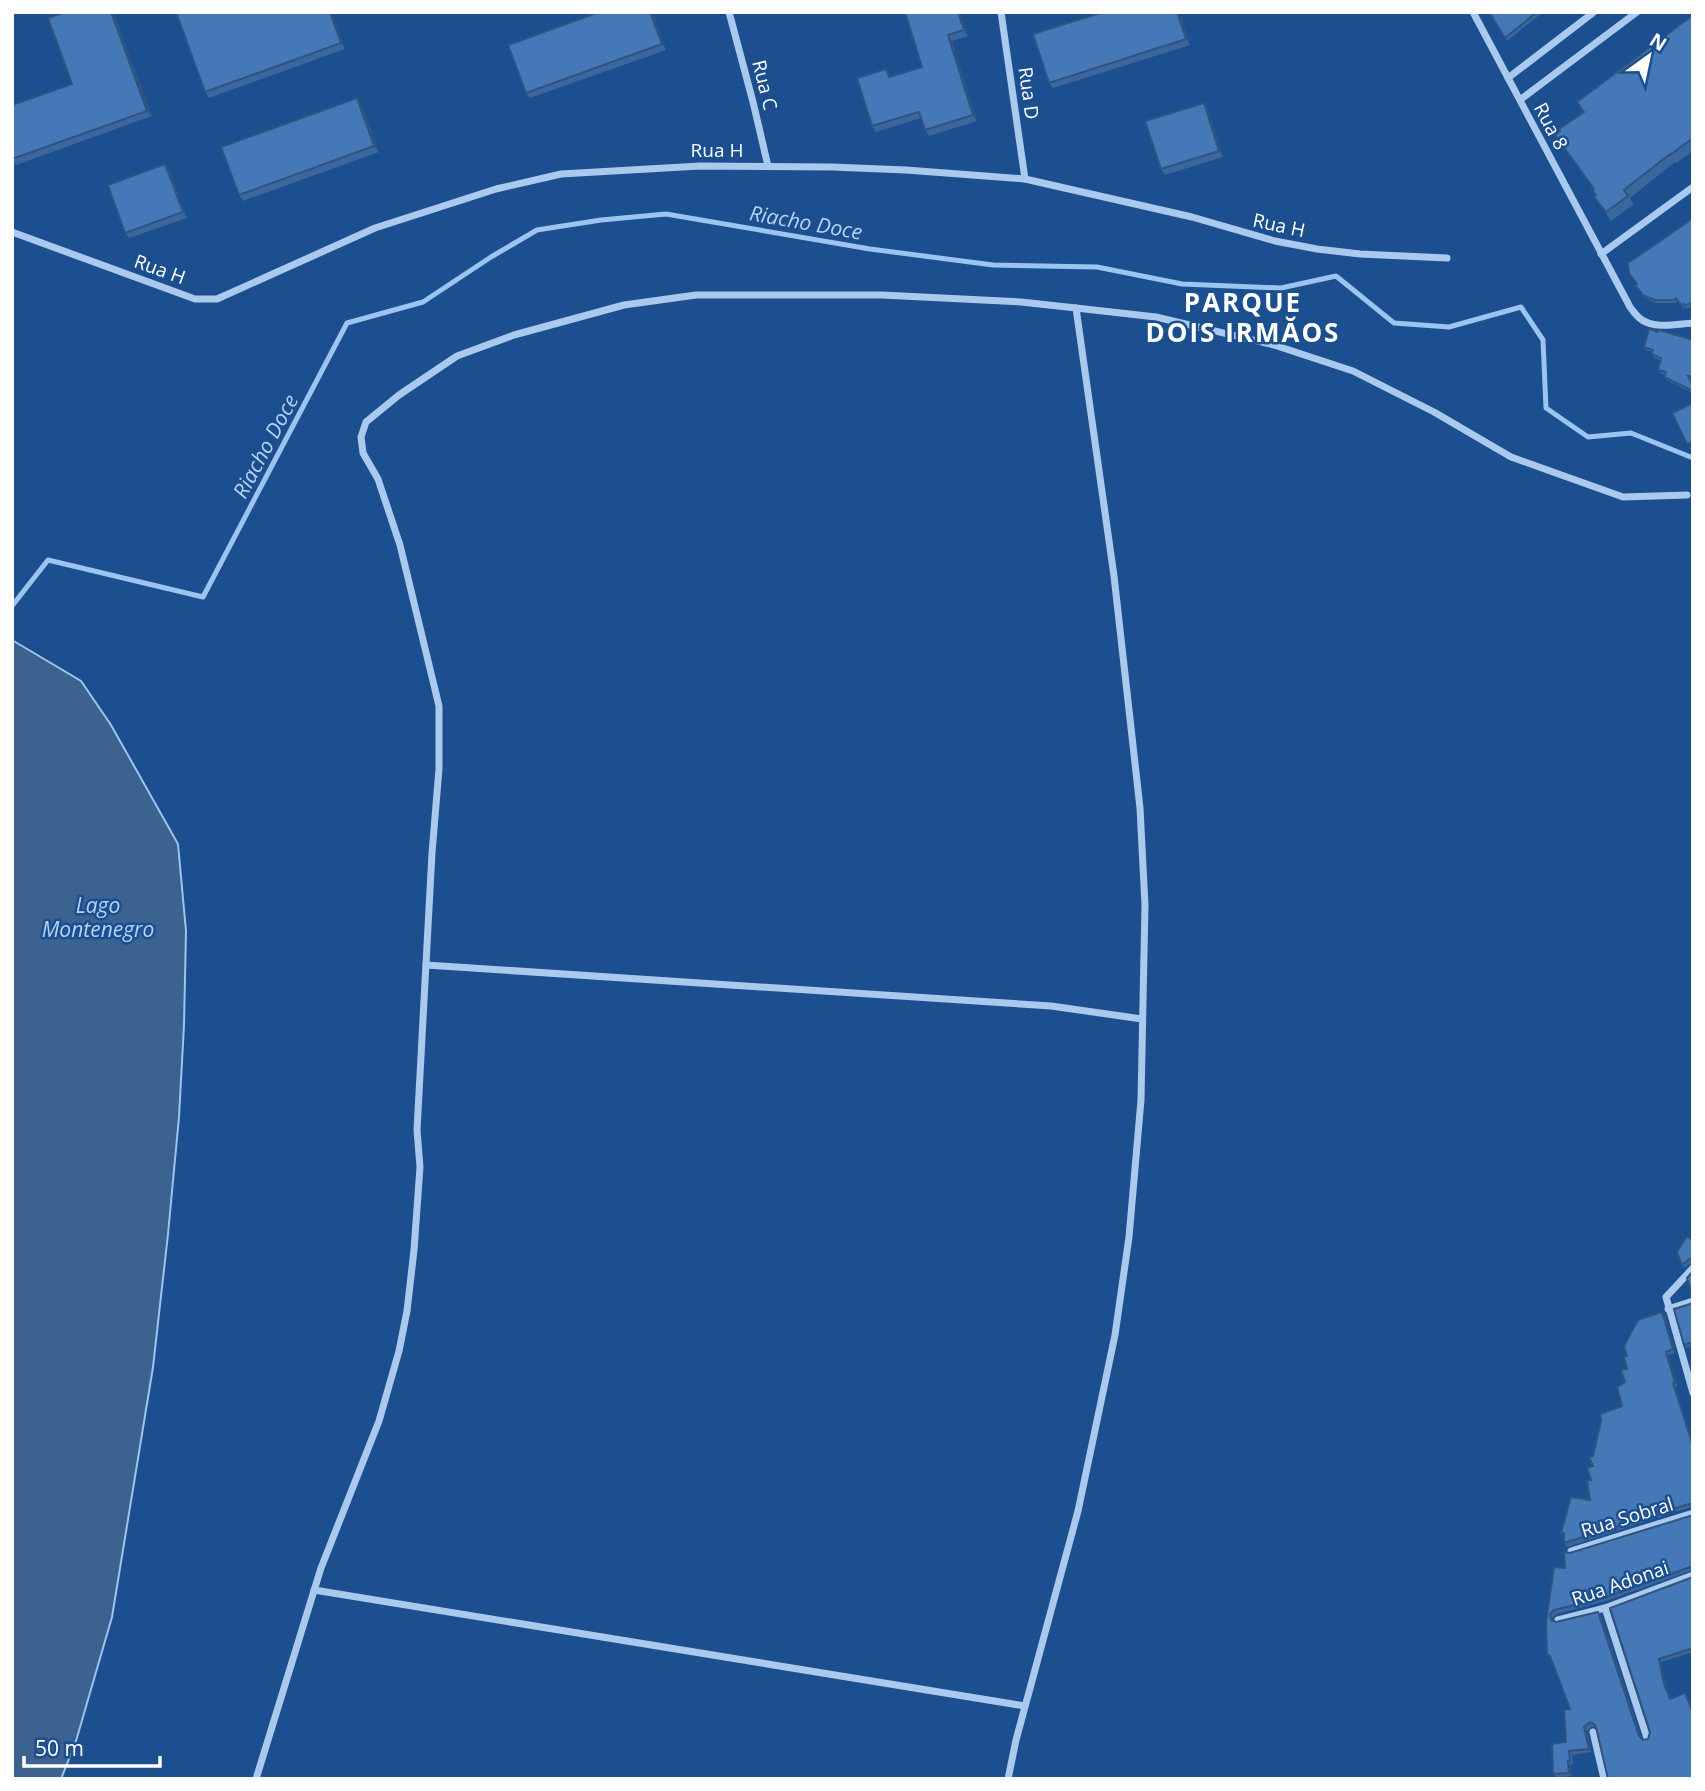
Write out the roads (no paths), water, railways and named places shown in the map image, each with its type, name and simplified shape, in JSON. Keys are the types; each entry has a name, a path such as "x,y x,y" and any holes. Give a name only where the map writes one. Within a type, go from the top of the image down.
{"street":[{"name":"Rua C","path":"729,12 768,166"},
{"name":"Rua D","path":"1001,12 1025,179"},
{"name":"Rua 8","path":"1473,12 1630,307 1641,320 1662,325 1693,323"},
{"path":"1508,78 1594,12"},
{"path":"1520,100 1637,12"},
{"name":"Rua H","path":"12,232 195,299 217,299 375,228 496,189 561,174 686,166 768,166 906,170 1025,179 1317,249 1447,258"},
{"path":"1601,254 1693,187"},
{"path":"256,1779 321,1568 379,1421 399,1351 414,1250 420,1167 417,1130 439,769 439,706 400,545 377,479 363,453 361,437 366,422 399,395 457,356 514,335 624,305 696,295 883,295 1021,302 1156,317 1274,345 1353,371 1434,412 1511,457 1623,497 1687,495"},
{"path":"1008,1779 1016,1740 1078,1511 1115,1335 1130,1224 1141,1100 1144,905 1140,808 1114,576 1076,308"},
{"path":"426,965 1037,1005 1142,1019"},
{"path":"1693,1268 1666,1297 1693,1393"},
{"path":"1668,1309 1693,1301"},
{"name":"Rua Sobral","path":"1571,1551 1693,1513"},
{"name":"Rua Adonai","path":"1558,1620 1605,1608 1693,1575"},
{"path":"314,1590 1025,1706"},
{"path":"1605,1608 1647,1738"},
{"path":"1593,1732 1604,1779"}],"water":[{"name":"Lago Montenegro","path":"12,640 81,681 111,725 178,844 186,931 179,1117 153,1367 112,1617 76,1741 61,1779 12,1779"}],"waterway":[{"name":"Riacho Doce","path":"12,606 48,560 203,597 347,323 423,302 537,230 666,214 870,249 993,265 1097,267 1182,284 1281,288 1336,276 1394,323 1449,327 1521,307 1543,340 1546,408 1588,437 1631,433 1693,458"}],"district":[{"name":"PARQUE DOIS IRMĂOS","path":"1243,317"}]}
